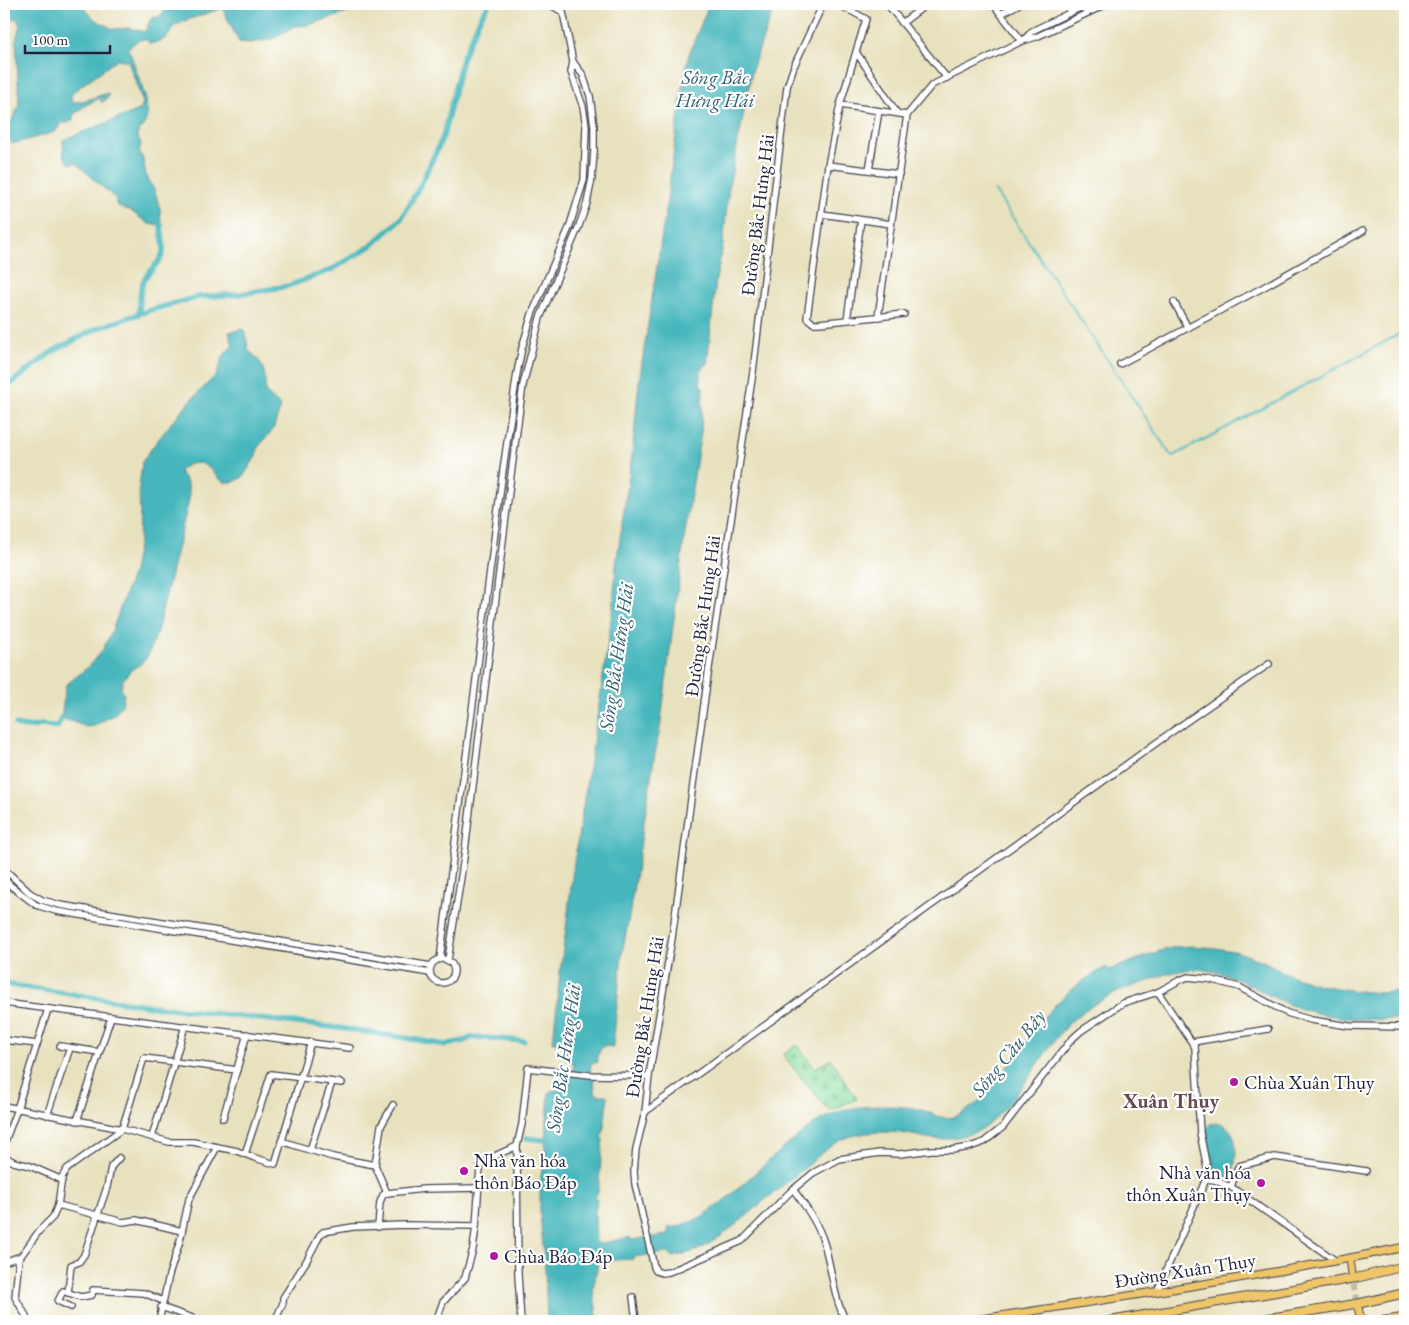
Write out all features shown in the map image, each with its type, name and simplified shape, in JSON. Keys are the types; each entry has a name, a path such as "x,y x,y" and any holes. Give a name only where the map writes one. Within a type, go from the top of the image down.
{"highway":[{"path":"1110,1321 1356,1278 1405,1266"},
{"path":"1116,1321 1357,1280 1405,1270"},
{"path":"1251,1321 1361,1303 1405,1293"}],"main road":[{"name":"Đường Xuân Thụy","path":"969,1321 1350,1259 1405,1247"},
{"path":"1350,1259 1352,1274"},
{"path":"1358,1307 1360,1321"},
{"path":"1378,1321 1405,1317"}],"street":[{"path":"440,959 517,373 532,314 569,228 584,180 586,126 583,104 571,72 573,62 562,12 549,4"},
{"name":"Đường Bắc Hưng Hải","path":"793,1189 742,1241 668,1272 656,1271 641,1212 634,1171 636,1149 645,1112 649,1076 672,938 708,675 753,372 787,88 794,66 823,4"},
{"path":"838,4 866,19 840,105 828,165 807,318 813,323 819,324 904,314"},
{"path":"865,4 870,4"},
{"path":"887,4 946,78"},
{"path":"902,23 927,4"},
{"path":"993,4 1022,41"},
{"path":"1002,14 1019,4"},
{"path":"1022,41 1032,31 1088,4"},
{"path":"878,317 907,115 932,85 1022,41 1036,37 1098,6 1107,4"},
{"path":"856,52 897,113"},
{"path":"448,960 465,851 523,385 540,318 587,203 592,178 594,126 591,102 583,75 573,62"},
{"path":"583,104 591,102"},
{"path":"840,105 907,115"},
{"path":"870,170 879,111"},
{"path":"828,165 899,174"},
{"path":"822,214 891,224"},
{"path":"847,320 862,220"},
{"path":"1120,364 1262,288 1362,231"},
{"path":"1174,302 1188,328"},
{"path":"524,341 533,344"},
{"path":"490,570 499,572"},
{"path":"645,1112 809,995 1012,846 1269,664"},
{"path":"466,759 475,762"},
{"path":"4,869 30,893 42,900 77,911"},
{"path":"4,879 36,905 56,910 77,911 258,941 430,973"},
{"path":"258,941 431,966"},
{"path":"440,959 448,960 454,970 452,978 445,982 438,982 430,973 431,966 440,959"},
{"path":"846,1321 835,1292 824,1242 811,1215 793,1189 813,1173 838,1159 880,1153 900,1154 931,1150 952,1150 984,1142 1003,1127 1081,1030 1123,1004 1158,992 1188,977 1197,977 1238,987 1287,1013 1311,1020 1349,1026 1405,1027"},
{"path":"1157,1291 1206,1179 1207,1168 1200,1133 1196,1051 1192,1042 1158,992"},
{"path":"4,1003 350,1048"},
{"path":"4,1144 18,1109 48,1009"},
{"path":"77,1121 111,1017"},
{"path":"152,1138 185,1026"},
{"path":"1192,1042 1268,1029"},
{"path":"223,1118 248,1034"},
{"path":"4,1041 37,1044"},
{"path":"4,1106 122,1129 169,1142 193,1142 237,1150 275,1164 311,1042"},
{"path":"60,1046 99,1052"},
{"path":"47,1115 70,1048"},
{"path":"26,1321 26,1316 16,1297 19,1258 38,1231 53,1217 58,1205 62,1180 67,1168 122,1129 144,1058 237,1070"},
{"path":"521,1321 518,1275 517,1146 522,1124 528,1068 573,1073 649,1076"},
{"path":"245,1154 271,1074 342,1083"},
{"path":"310,1150 332,1082"},
{"path":"387,1193 375,1165 381,1126 392,1105"},
{"path":"281,1141 333,1157 375,1165"},
{"path":"436,1321 443,1302 465,1278 473,1249 480,1167 483,1162 517,1146"},
{"path":"158,1321 189,1199 218,1147"},
{"path":"4,1153 6,1158 14,1162 30,1166 62,1180"},
{"path":"1231,1187 1239,1166 1275,1157 1366,1171"},
{"path":"68,1293 71,1265 81,1260 98,1215 111,1167 119,1158"},
{"path":"1206,1179 1231,1187 1336,1261"},
{"path":"378,1226 380,1202 383,1195 387,1193 424,1189 478,1188"},
{"path":"58,1205 123,1222 136,1220 182,1231"},
{"path":"275,1321 287,1290 303,1267 320,1235 326,1231 340,1228 404,1225 476,1226"},
{"path":"4,1262 19,1258"},
{"path":"71,1307 58,1301 63,1291 81,1297 92,1295 93,1290 144,1293 162,1304 200,1321"},
{"path":"634,1297 636,1321"}],"green space":[{"path":"797,1045 815,1068 831,1059 857,1099 829,1111 783,1055"}],"water":[{"path":"4,4 82,4 96,20 113,29 129,28 145,32 151,18 160,17 168,8 182,4 355,4 353,11 308,25 295,26 272,39 250,43 239,42 223,8 174,26 168,36 162,40 150,44 146,39 138,40 127,49 130,52 146,99 147,116 143,127 137,135 141,144 139,151 143,159 147,179 154,189 160,208 161,225 149,224 129,210 121,208 116,204 116,199 76,163 70,164 64,157 63,140 141,109 143,103 128,61 118,59 74,91 71,96 72,103 108,93 109,97 103,102 100,101 104,98 102,97 86,105 73,115 73,120 68,123 62,123 55,132 12,144 7,131 19,105 16,40 20,25 17,19 4,18"},
{"name":"Sông Bắc Hưng Hải","path":"709,4 777,4 753,67 729,187 707,364 704,365 701,373 700,385 703,387 701,432 684,539 660,729 622,954 613,1047 604,1046 600,1050 596,1063 591,1063 590,1078 594,1079 595,1092 598,1095 606,1095 608,1097 601,1137 603,1139 598,1193 595,1197 597,1200 595,1213 596,1242 599,1244 630,1237 631,1240 666,1235 669,1233 668,1228 692,1222 723,1201 778,1152 812,1125 823,1118 842,1111 869,1106 888,1106 913,1108 947,1118 960,1114 977,1103 990,1090 1046,1014 1080,983 1107,967 1109,970 1160,951 1175,947 1216,948 1238,952 1261,960 1290,975 1319,985 1378,993 1405,991 1405,1019 1354,1019 1304,1010 1244,982 1213,971 1197,969 1180,971 1160,977 1124,990 1080,1014 1061,1032 1006,1107 979,1131 945,1139 887,1132 866,1133 846,1138 824,1151 733,1227 700,1249 672,1257 669,1253 666,1253 633,1257 633,1259 597,1261 593,1289 598,1321 547,1321 540,1214 540,1182 545,1149 549,1093 552,1090 561,1089 563,1076 572,1076 574,1063 568,1061 562,1042 553,1042 561,963 573,869 613,606 616,565 632,455 639,382 683,82 689,54"},
{"path":"243,329 246,334 248,350 263,368 266,393 281,406 273,430 259,446 255,458 243,477 234,482 224,482 201,463 190,464 179,472 188,484 189,500 157,632 148,656 141,664 131,670 123,680 121,688 124,695 122,705 115,714 94,726 87,727 61,718 66,685 87,668 103,649 112,631 133,572 139,539 139,488 142,462 181,411 217,374 222,359 233,346 229,332"},
{"path":"1220,1123 1232,1132 1235,1140 1235,1164 1230,1179 1214,1175 1205,1129 1210,1124"}],"waterway":[{"path":"4,389 53,351 98,328 150,310 199,297 240,294 288,286 331,270 371,246 401,219 421,184 443,137 462,59 481,16 489,4"},
{"path":"995,191 1172,457 1405,331"},
{"path":"139,314 140,293 144,279 156,265 163,252 161,225"},
{"path":"16,725 26,727 41,725 58,726 61,718"},
{"path":"4,984 151,1006 339,1028 445,1045 473,1037 524,1041"},
{"path":"527,1138 553,1141"}],"tunnel":[{"path":"1352,1274 1358,1307"}],"place":[{"name":"Chùa Xuân Thụy","path":"1234,1082"},
{"name":"Nhà văn hóa thôn Báo Đáp","path":"464,1171"},
{"name":"Nhà văn hóa thôn Xuân Thụy","path":"1261,1183"},
{"name":"Chùa Báo Đáp","path":"494,1256"}],"district":[{"name":"Xuân Thụy","path":"1171,1101"}],"water label":[{"name":"Sông Cầu Bây","path":"1008,1053"}]}
